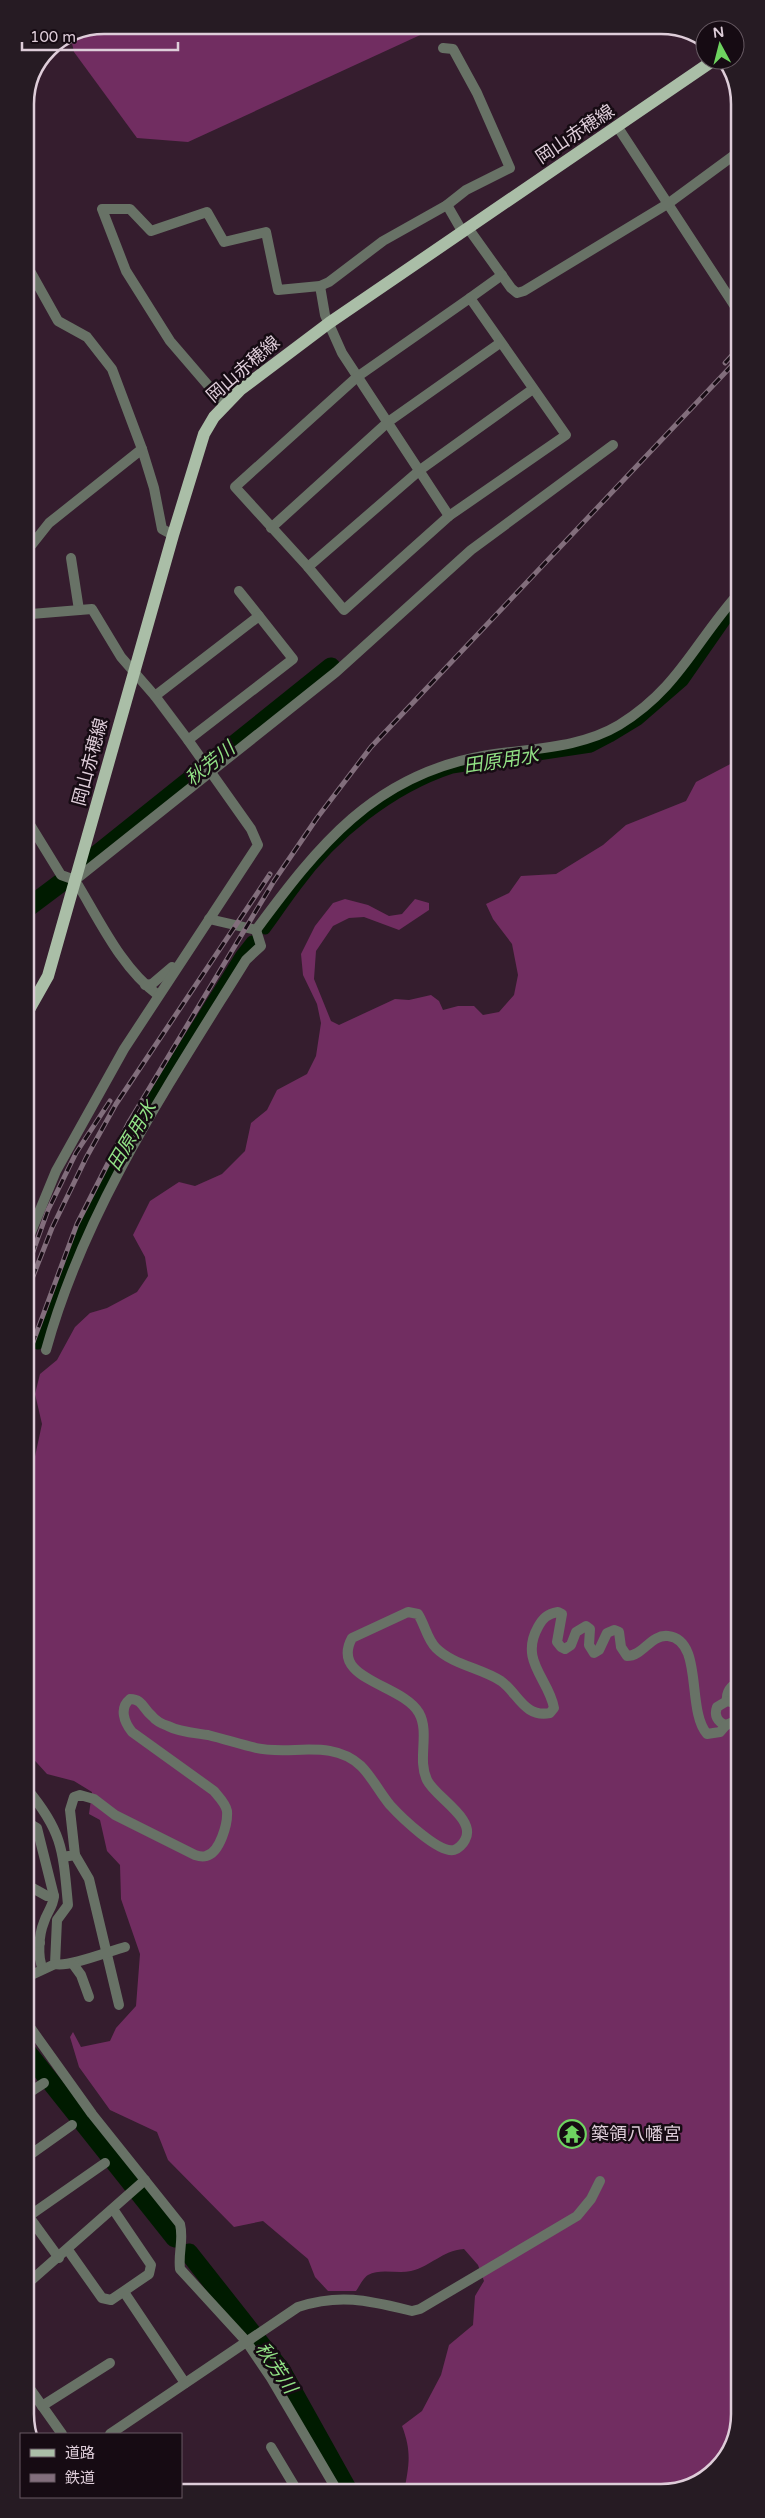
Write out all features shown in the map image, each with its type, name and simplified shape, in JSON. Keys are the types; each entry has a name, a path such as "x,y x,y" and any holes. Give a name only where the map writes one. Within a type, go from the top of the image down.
{"main road":[{"name":"岡山赤穂線","path":"34,1001 48,976 133,670 173,535 204,434 214,417 247,384 329,323 699,70"}],"street":[{"path":"225,405 170,341 126,271 102,209 130,209 151,231 207,212 224,242 266,232 278,290 320,286 383,240 447,205 466,190 510,168 477,93 453,49 443,48"},
{"path":"618,126 731,300"},
{"path":"447,205 517,293 524,291 669,203 731,158"},
{"path":"470,298 566,435 449,516 344,610 308,567 234,487 357,377 502,275"},
{"path":"34,278 58,321 87,337 112,369 142,448 154,488 162,529 173,535"},
{"path":"320,286 329,323 342,353 449,516"},
{"path":"271,528 388,422 500,343"},
{"path":"308,567 420,470 533,389"},
{"path":"75,880 336,672 471,550 613,445"},
{"path":"34,542 49,523 142,448"},
{"path":"71,558 79,610"},
{"path":"188,740 293,658 239,591"},
{"path":"256,930 294,878 345,822 405,781 453,761 583,741 620,724 652,702 669,686 731,603"},
{"path":"34,614 92,609 121,657 155,696 188,740 251,829 258,845 124,1049 56,1171 34,1225"},
{"path":"155,696 259,616"},
{"path":"34,831 61,875 75,880 130,967 146,986 158,995"},
{"path":"209,919 256,930"},
{"path":"46,1350 67,1284 106,1197 128,1155 220,1002 246,960 261,946 256,930"},
{"path":"146,986 152,984 181,960"},
{"path":"119,2005 105,1953 89,1879 75,1855 70,1810 74,1797 80,1795 94,1799 115,1815 195,1855 206,1856 212,1853 219,1844 227,1810 214,1791 132,1732 126,1725 123,1714 125,1703 130,1699 141,1702 150,1715 170,1728 273,1752 323,1749 346,1755 361,1766 390,1805 435,1844 445,1850 454,1850 461,1845 466,1838 467,1828 460,1816 427,1780 420,1713 410,1701 359,1674 351,1666 347,1656 348,1646 352,1638 408,1612 418,1614 429,1639 444,1655 483,1671 503,1682 522,1706 533,1712 545,1714 550,1713 554,1708 552,1700 539,1677 532,1643 543,1618 549,1613 558,1612 562,1614 557,1642 560,1647 565,1649 571,1645 576,1632 586,1626 590,1629 590,1645 594,1652 599,1650 607,1633 614,1630 619,1632 620,1647 627,1656 640,1652 660,1638 666,1636 677,1638 685,1644 689,1655 696,1710 700,1726 707,1734 720,1732 726,1724 731,1722"},
{"path":"727,1701 726,1693 731,1687"},
{"path":"726,1724 719,1721 715,1714 717,1707 727,1701 731,1702"},
{"path":"34,1798 45,1811 58,1836 63,1857 68,1906 57,1920 55,1964"},
{"path":"34,1826 37,1828 54,1896 53,1906 43,1924 40,1943 43,1969"},
{"path":"63,1857 75,1855"},
{"path":"34,1889 46,1896 54,1896"},
{"path":"34,1942 40,1943"},
{"path":"34,1974 55,1964 66,1966 80,1959 125,1947"},
{"path":"73,1964 81,1975 88,1997"},
{"path":"34,2033 143,2181 180,2224 183,2237 178,2254 180,2269 252,2337 271,2378 333,2484"},
{"path":"34,2089 44,2083"},
{"path":"34,2152 72,2125"},
{"path":"34,2211 105,2163"},
{"path":"34,2279 143,2181"},
{"path":"111,2433 298,2307 334,2298 348,2298 412,2311 420,2309 577,2216 591,2199 600,2181"},
{"path":"68,2250 102,2298 111,2300 149,2274 151,2264 113,2209"},
{"path":"34,2223 59,2258"},
{"path":"124,2292 185,2382"},
{"path":"42,2406 110,2363"},
{"path":"34,2395 61,2433"},
{"path":"271,2447 293,2484"}],"shaded area":[{"path":"104,34 422,34 188,142 137,138 74,52 72,42 90,35"},
{"path":"731,764 731,2424 728,2437 722,2449 707,2467 688,2479 671,2484 405,2484 409,2459 402,2426 422,2411 441,2375 449,2345 473,2325 475,2296 484,2281 478,2265 464,2249 456,2250 411,2271 383,2271 368,2275 356,2291 328,2291 315,2277 308,2259 263,2221 234,2227 168,2160 157,2132 110,2110 79,2067 70,2037 73,2032 81,2047 110,2041 116,2028 136,2006 140,1954 121,1899 120,1865 107,1851 100,1820 89,1814 92,1792 74,1781 47,1774 34,1760 34,1461 42,1424 35,1394 40,1374 57,1360 75,1327 90,1313 107,1308 137,1292 148,1276 145,1257 133,1235 150,1201 179,1182 195,1186 222,1174 245,1151 251,1123 267,1110 277,1090 307,1074 316,1056 321,1023 317,1004 303,975 301,954 315,926 333,903 345,899 368,905 389,916 402,914 415,899 429,903 429,910 399,930 364,917 349,918 333,926 316,951 314,979 331,1021 339,1025 395,999 409,1000 431,995 439,1001 443,1010 458,1006 474,1006 483,1015 499,1012 514,995 518,975 512,944 493,919 486,904 509,893 521,876 556,874 603,845 626,825 686,801 696,782"}],"waterway":[{"name":"田原用水","path":"265,929 296,886 328,848 365,815 386,800 429,777 452,768 591,747 610,737 638,720 683,681 731,612"},
{"name":"秋芳川","path":"89,861 331,667"},
{"name":"秋芳川","path":"34,903 62,882"},
{"name":"田原用水","path":"38,1344 71,1253 101,1188 159,1087 241,955 252,941"},
{"name":"秋芳川","path":"34,2061 175,2238"},
{"name":"秋芳川","path":"189,2253 281,2370 345,2484"}],"railway":[{"path":"725,363 731,357"},
{"path":"34,1340 77,1224 129,1122 274,881 317,818 371,747 731,366"},
{"path":"34,1274 52,1228 86,1158 116,1104 270,874"},
{"path":"34,1249 48,1210 76,1153 110,1101"}],"place":[{"name":"築領八幡宮","path":"572,2134"}]}
